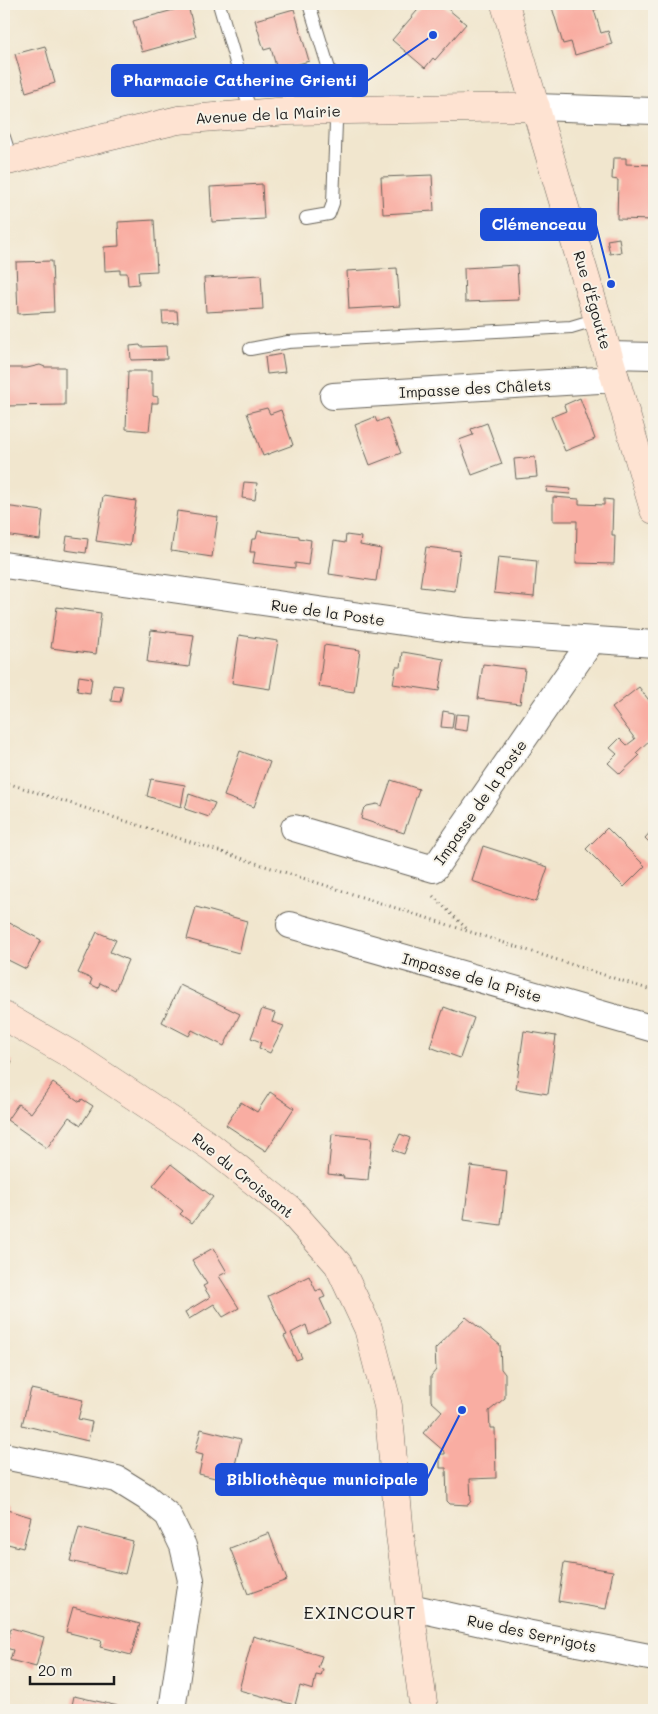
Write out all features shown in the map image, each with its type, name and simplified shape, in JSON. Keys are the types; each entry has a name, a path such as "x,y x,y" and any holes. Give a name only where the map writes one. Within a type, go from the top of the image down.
{"street":[{"name":"Rue d'Égoutte","path":"505,4 654,510"},
{"name":"Avenue de la Mairie","path":"6,153 178,120 288,110 536,107"},
{"path":"536,107 654,111"},
{"name":"Impasse des Châlets","path":"334,396 612,367 654,356"},
{"name":"Rue de la Poste","path":"4,565 465,631 654,644"},
{"name":"Impasse de la Poste","path":"294,828 434,869 592,640"},
{"name":"Impasse de la Piste","path":"290,925 654,1028"},
{"name":"Rue du Croissant","path":"4,1016 77,1058 211,1147 289,1209 338,1264 368,1328 388,1406 400,1535 424,1710"},
{"path":"4,1456 117,1479 146,1496 168,1515 183,1546 191,1580 172,1710"},
{"name":"Rue des Serrigots","path":"410,1606 526,1633 654,1658"}],"lane":[{"path":"219,4 251,114"},
{"path":"306,218 329,214 333,203 338,95 309,4"},
{"path":"250,349 288,342 571,327 598,319"}],"path":[{"path":"4,782 654,991"},
{"path":"434,869 425,890 442,904 468,931"}],"building":[{"path":"423,4 442,4 466,24 435,60 433,58 425,68 392,40"},
{"path":"551,4 607,4 594,10 601,33 608,31 612,44 575,55 571,42 563,44"},
{"path":"188,6 196,37 142,52 133,21"},
{"path":"294,9 309,61 277,70 271,48 264,50 255,20"},
{"path":"45,46 55,83 26,92 15,54"},
{"path":"613,158 626,158 626,164 654,165 654,220 617,219 618,180 612,179"},
{"path":"432,175 434,211 383,214 381,177"},
{"path":"262,184 264,219 212,222 210,187"},
{"path":"154,220 157,271 138,272 139,284 128,285 127,273 120,273 120,270 105,271 104,247 119,246 118,222"},
{"path":"619,238 621,252 610,254 607,240"},
{"path":"52,261 54,312 18,314 16,262"},
{"path":"517,265 519,300 465,302 464,268"},
{"path":"397,268 400,306 349,309 347,271"},
{"path":"261,275 263,309 206,312 204,278"},
{"path":"162,311 177,311 178,323 163,324"},
{"path":"140,345 141,347 166,346 167,359 131,360 130,346"},
{"path":"282,354 285,372 267,374 265,357"},
{"path":"40,365 45,367 65,367 65,405 5,406 5,368 27,368"},
{"path":"128,371 151,371 153,396 158,397 158,403 152,403 149,431 126,429"},
{"path":"580,398 595,439 565,451 551,417 566,411 564,405"},
{"path":"267,408 270,414 281,410 293,445 263,456 247,413"},
{"path":"375,417 377,422 387,418 401,453 370,465 355,425"},
{"path":"487,423 502,464 472,475 459,440 473,435 471,429"},
{"path":"535,457 537,477 516,479 514,459"},
{"path":"244,482 257,483 255,500 242,498"},
{"path":"547,487 571,489 570,494 546,492"},
{"path":"103,496 136,501 130,546 96,541"},
{"path":"553,497 579,499 579,504 604,505 604,499 613,500 612,535 615,535 614,564 576,563 577,521 553,521"},
{"path":"4,506 43,511 40,540 4,535"},
{"path":"177,511 218,517 212,557 171,551"},
{"path":"258,531 299,536 299,538 311,540 308,565 295,563 295,568 253,563 255,552 250,552 252,539 256,539"},
{"path":"346,535 361,537 360,545 381,549 376,581 329,574 334,541 345,543"},
{"path":"67,536 88,539 86,553 65,550"},
{"path":"426,547 460,551 455,591 420,587"},
{"path":"498,557 537,561 534,597 494,593"},
{"path":"57,607 101,613 96,654 51,648"},
{"path":"151,630 194,635 189,667 147,662"},
{"path":"239,635 278,641 270,689 232,683"},
{"path":"324,645 360,650 354,692 319,687"},
{"path":"403,652 444,659 439,691 393,684 396,667 401,667"},
{"path":"483,664 525,669 520,704 478,699"},
{"path":"79,676 92,678 90,693 77,691"},
{"path":"113,685 123,686 120,702 111,701"},
{"path":"639,687 654,707 654,725 650,728 654,736 636,753 639,756 620,774 608,763 617,754 610,748 620,738 627,745 635,739 612,708"},
{"path":"443,711 454,713 452,728 441,727"},
{"path":"456,714 469,715 467,731 454,729"},
{"path":"240,751 270,762 254,807 224,796"},
{"path":"151,779 185,785 181,807 147,796"},
{"path":"391,780 419,789 404,833 361,819 363,810 367,806 377,804 382,806"},
{"path":"189,794 215,803 209,817 185,809"},
{"path":"607,828 645,866 624,887 586,849"},
{"path":"654,828 654,847 645,838"},
{"path":"483,846 548,867 536,902 472,881"},
{"path":"196,907 247,921 239,953 187,939"},
{"path":"4,920 41,940 26,969 6,959 4,962"},
{"path":"97,932 116,940 110,952 128,960 115,990 100,983 98,988 90,984 92,979 78,973"},
{"path":"180,985 240,1014 224,1046 192,1030 189,1036 162,1022"},
{"path":"444,1007 474,1018 460,1058 430,1047"},
{"path":"262,1009 275,1013 272,1022 284,1026 270,1053 259,1048 261,1042 251,1038"},
{"path":"524,1031 556,1036 548,1094 516,1089"},
{"path":"4,1056 12,1061 4,1077"},
{"path":"53,1083 80,1102 82,1099 93,1106 81,1125 69,1117 47,1148 7,1120 18,1104 31,1113"},
{"path":"270,1092 294,1108 266,1151 226,1125 241,1102 257,1112"},
{"path":"332,1134 372,1138 368,1180 343,1178 344,1176 328,1174"},
{"path":"400,1134 410,1138 404,1154 393,1150"},
{"path":"171,1164 213,1197 192,1223 180,1214 183,1211 153,1186"},
{"path":"471,1166 507,1171 501,1225 464,1220"},
{"path":"213,1248 227,1272 219,1276 239,1308 223,1317 214,1304 189,1319 185,1312 210,1297 203,1286 207,1284 192,1260"},
{"path":"309,1276 316,1291 321,1289 325,1297 320,1299 331,1323 309,1334 306,1325 291,1333 302,1358 296,1360 284,1336 287,1335 268,1296"},
{"path":"466,1317 500,1345 501,1369 505,1374 505,1398 489,1411 490,1428 495,1428 496,1478 470,1479 471,1501 468,1505 450,1504 447,1501 446,1468 440,1468 440,1454 445,1454 445,1452 423,1433 442,1411 431,1401 431,1376 436,1370 435,1349"},
{"path":"31,1389 83,1400 78,1419 92,1422 88,1441 22,1425"},
{"path":"201,1429 241,1439 231,1482 199,1474 203,1455 195,1453"},
{"path":"4,1504 8,1506 7,1510 31,1517 23,1548 4,1543"},
{"path":"79,1527 133,1541 125,1574 70,1561"},
{"path":"269,1533 287,1580 248,1594 230,1548"},
{"path":"564,1563 613,1571 606,1609 558,1601"},
{"path":"73,1607 140,1624 131,1655 100,1647 102,1641 66,1632"},
{"path":"11,1628 44,1637 36,1667 10,1660 13,1650 6,1648"},
{"path":"253,1636 322,1656 318,1668 323,1669 321,1676 316,1675 313,1690 300,1686 295,1705 239,1690"},
{"path":"74,1696 127,1708 126,1710 71,1710"}],"place":[{"name":"Pharmacie Catherine Grienti","path":"433,35"},
{"name":"Clémenceau","path":"611,284"},
{"name":"Bibliothèque municipale","path":"462,1410"}],"district":[{"name":"EXINCOURT","path":"360,1612"}]}
